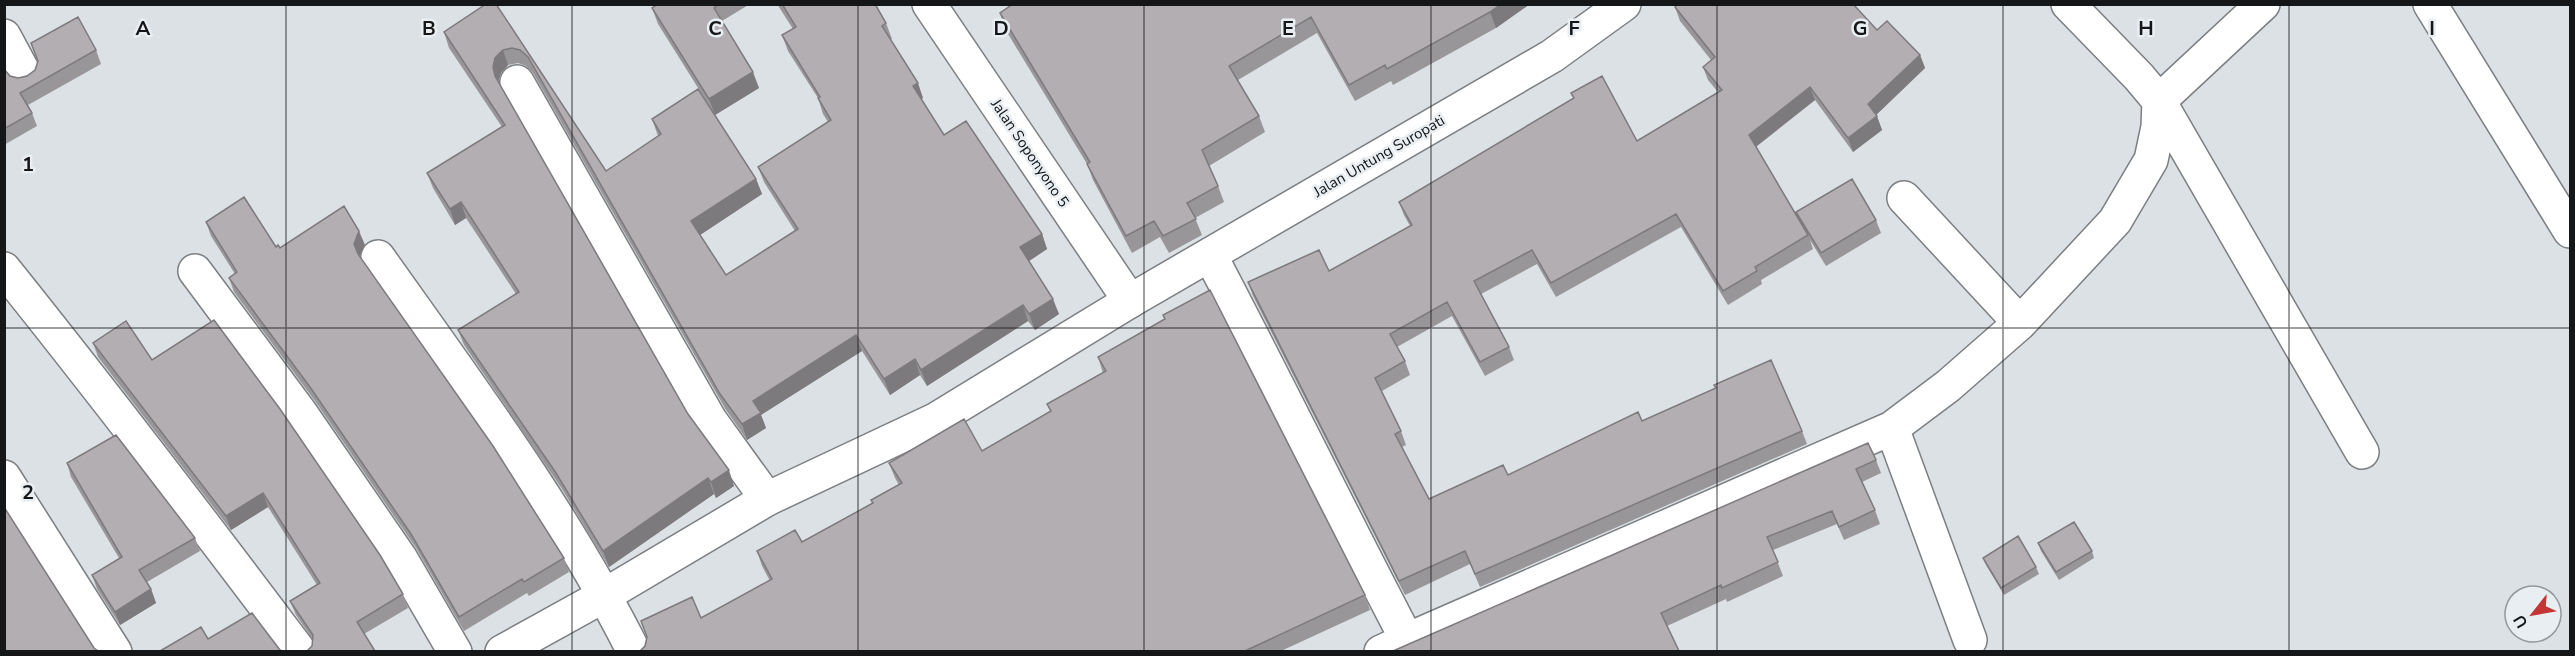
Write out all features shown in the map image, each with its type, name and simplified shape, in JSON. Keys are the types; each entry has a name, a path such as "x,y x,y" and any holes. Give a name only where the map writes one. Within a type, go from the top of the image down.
{"street":[{"name":"Jalan Soponyono 5","path":"929,4 1130,301"},
{"name":"Jalan Untung Suropati","path":"502,651 605,595 767,499 935,420 1130,301 1552,56 1624,4"},
{"path":"2068,4 2139,76 2158,101 2362,452"},
{"path":"1210,255 1272,371 1321,474 1394,646 1892,428 1948,386 2020,323 2115,221 2151,160 2158,127 2158,101 2263,4"},
{"path":"2430,4 2571,231"},
{"path":"4,36 24,73"},
{"path":"517,82 710,420 767,499"},
{"path":"1904,198 2020,323"},
{"path":"378,257 492,419 605,595 634,651"},
{"path":"4,269 117,409 222,552 300,651"},
{"path":"195,271 300,412 401,559 456,651"},
{"path":"1892,428 1970,640"},
{"path":"4,477 115,651"}],"building":[{"path":"486,4 496,4 606,171 661,134 652,119 698,89 756,179 691,221 726,275 798,229 758,167 831,120 818,98 820,97 782,35 796,27 782,4 875,4 886,23 882,26 918,83 913,86 944,135 966,121 1042,234 1020,247 1053,299 1029,314 1023,305 921,370 915,359 884,379 856,335 753,401 761,413 742,424 720,394 528,57 520,50 512,48 503,50 495,58 493,67 495,76 688,414 729,470 711,482 708,478 603,551 556,473 458,330 519,292 461,202 450,209 427,173 505,125 444,32"},
{"path":"658,4 719,4 714,8 753,72 709,99 652,8"},
{"path":"1013,4 1501,4 1387,69 1385,65 1349,85 1311,17 1229,66 1259,116 1202,150 1218,186 1187,203 1196,219 1163,236 1154,221 1126,236 1087,164 1090,162 1000,13"},
{"path":"1678,4 1853,4 1877,30 1887,21 1920,55 1868,104 1877,116 1848,138 1810,87 1749,135 1808,235 1755,267 1757,271 1723,291 1676,214 1551,283 1532,250 1474,281 1509,347 1480,362 1447,302 1390,334 1405,361 1375,378 1401,431 1395,434 1429,499 1503,465 1508,475 1638,412 1642,421 1716,388 1714,385 1771,360 1802,431 1475,574 1465,551 1399,581 1248,282 1319,250 1329,271 1412,225 1399,202 1574,98 1571,93 1602,76 1637,141 1722,90 1703,67 1715,57 1675,7"},
{"path":"78,17 96,50 20,93 32,113 4,129 4,69 10,76 18,78 27,76 35,70 38,61 31,43"},
{"path":"1852,179 1876,220 1821,253 1796,212"},
{"path":"244,197 276,247 278,245 280,248 344,206 359,231 354,244 358,254 493,446 564,558 524,582 522,579 459,617 411,534 310,387 229,278 237,272 206,222"},
{"path":"1210,290 1365,595 1247,651 640,651 645,646 647,637 641,621 692,597 701,618 772,579 757,551 795,530 802,542 873,503 871,500 902,483 889,463 964,419 982,451 1051,411 1047,404 1106,371 1098,357 1165,319 1163,315"},
{"path":"214,320 280,409 380,555 403,594 357,622 375,651 307,651 312,646 313,635 290,601 320,583 263,493 226,516 93,343 126,321 152,360"},
{"path":"116,435 195,538 139,570 151,589 115,612 92,575 122,557 67,463"},
{"path":"1868,443 1876,460 1856,469 1875,510 1839,527 1832,511 1767,537 1778,562 1661,613 1679,651 1393,651"},
{"path":"4,507 94,648 98,651 4,651"},
{"path":"2074,522 2092,551 2056,572 2038,543"},
{"path":"2018,536 2036,567 2001,588 1983,558"},
{"path":"252,613 283,651 160,651 201,627 208,639"}]}
